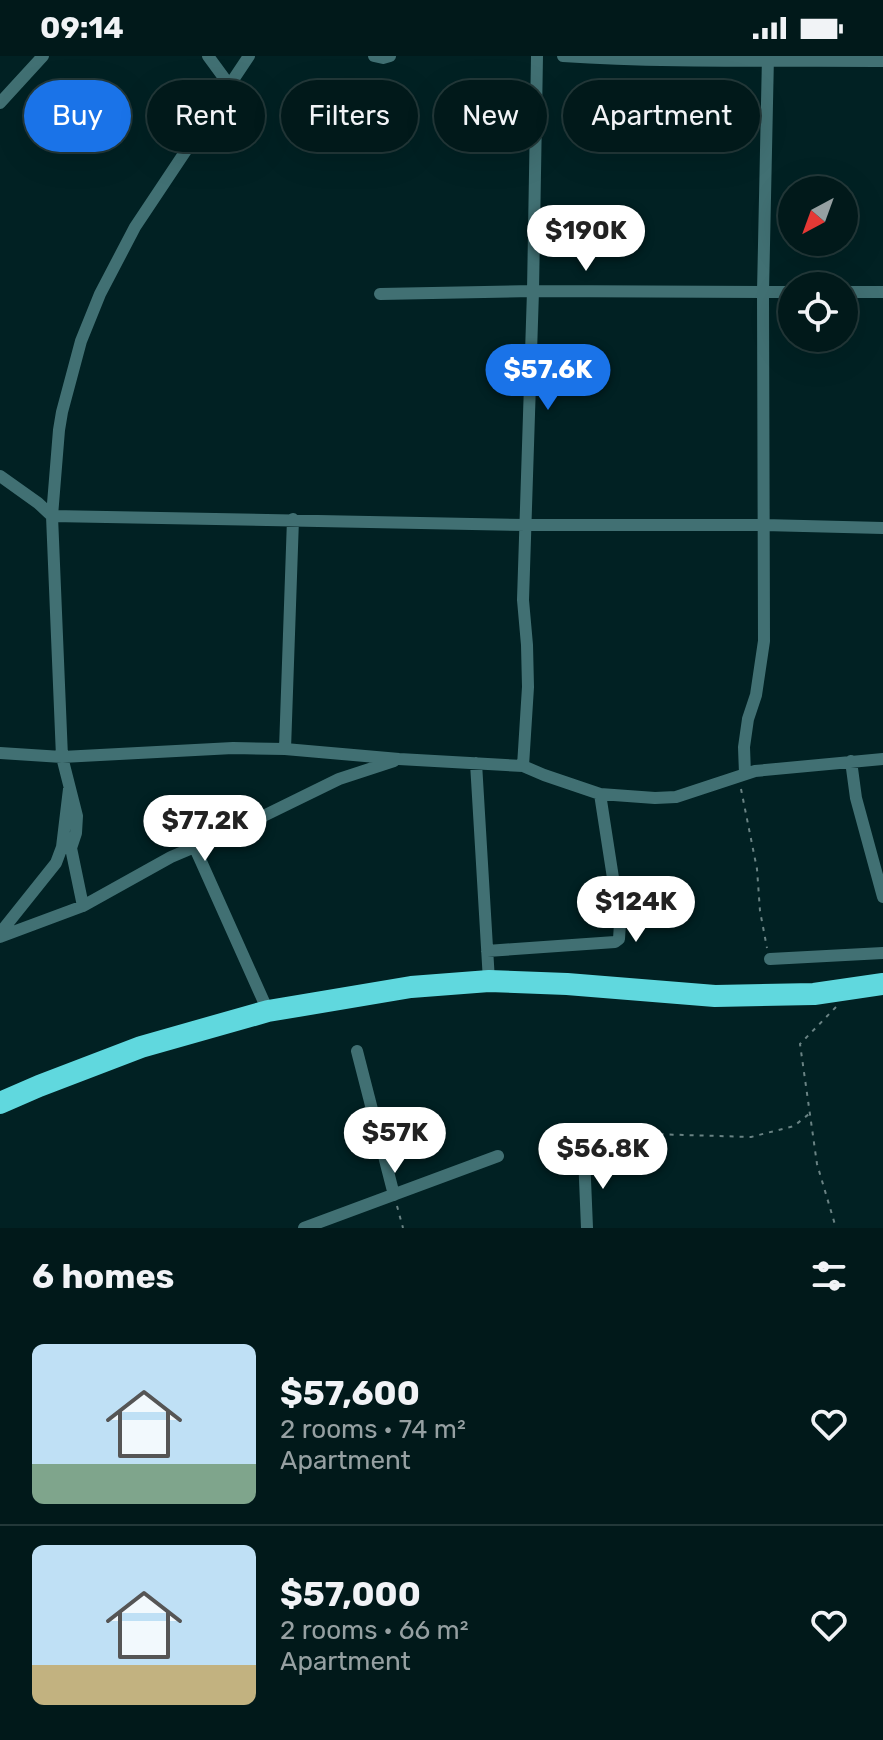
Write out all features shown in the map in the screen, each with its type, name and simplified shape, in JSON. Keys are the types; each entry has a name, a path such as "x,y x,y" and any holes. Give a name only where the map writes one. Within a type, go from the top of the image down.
{"highway":[{"path":"0,1103 141,1047 268,1011 411,987 489,981 715,996 814,994 883,984"}],"street":[{"path":"0,103 43,56"},
{"path":"208,56 226,80"},
{"path":"234,80 249,56"},
{"path":"374,56 390,56"},
{"path":"523,766 528,687 523,600 537,56"},
{"path":"563,56 621,60 768,58 883,61"},
{"path":"742,775 748,719 756,695 764,641 763,292 768,58"},
{"path":"83,906 67,848 64,820 69,786 62,757 52,516 62,412 81,341 100,294 135,227 186,152"},
{"path":"380,294 778,292"},
{"path":"858,292 883,292"},
{"path":"0,476 52,516 883,528"},
{"path":"285,749 293,519"},
{"path":"0,753 62,757 233,748 285,749 523,766 600,794 655,798 676,797 768,769 883,759"},
{"path":"0,935 83,906 171,857 339,779 399,759"},
{"path":"851,761 856,798 883,897"},
{"path":"476,763 489,981"},
{"path":"487,951 615,942 619,939 617,900 600,794"},
{"path":"0,935 67,848"},
{"path":"195,848 268,1011"},
{"path":"770,959 883,953"},
{"path":"357,1051 394,1195"},
{"path":"584,1155 587,1228"},
{"path":"304,1228 498,1156"}],"path":[{"path":"742,775 757,869 760,911 770,959"},
{"path":"836,1228 817,1164 800,1044 839,1004 838,991"},
{"path":"584,1155 623,1150 652,1134 751,1137 794,1126 810,1113"},
{"path":"394,1195 403,1228"}]}
